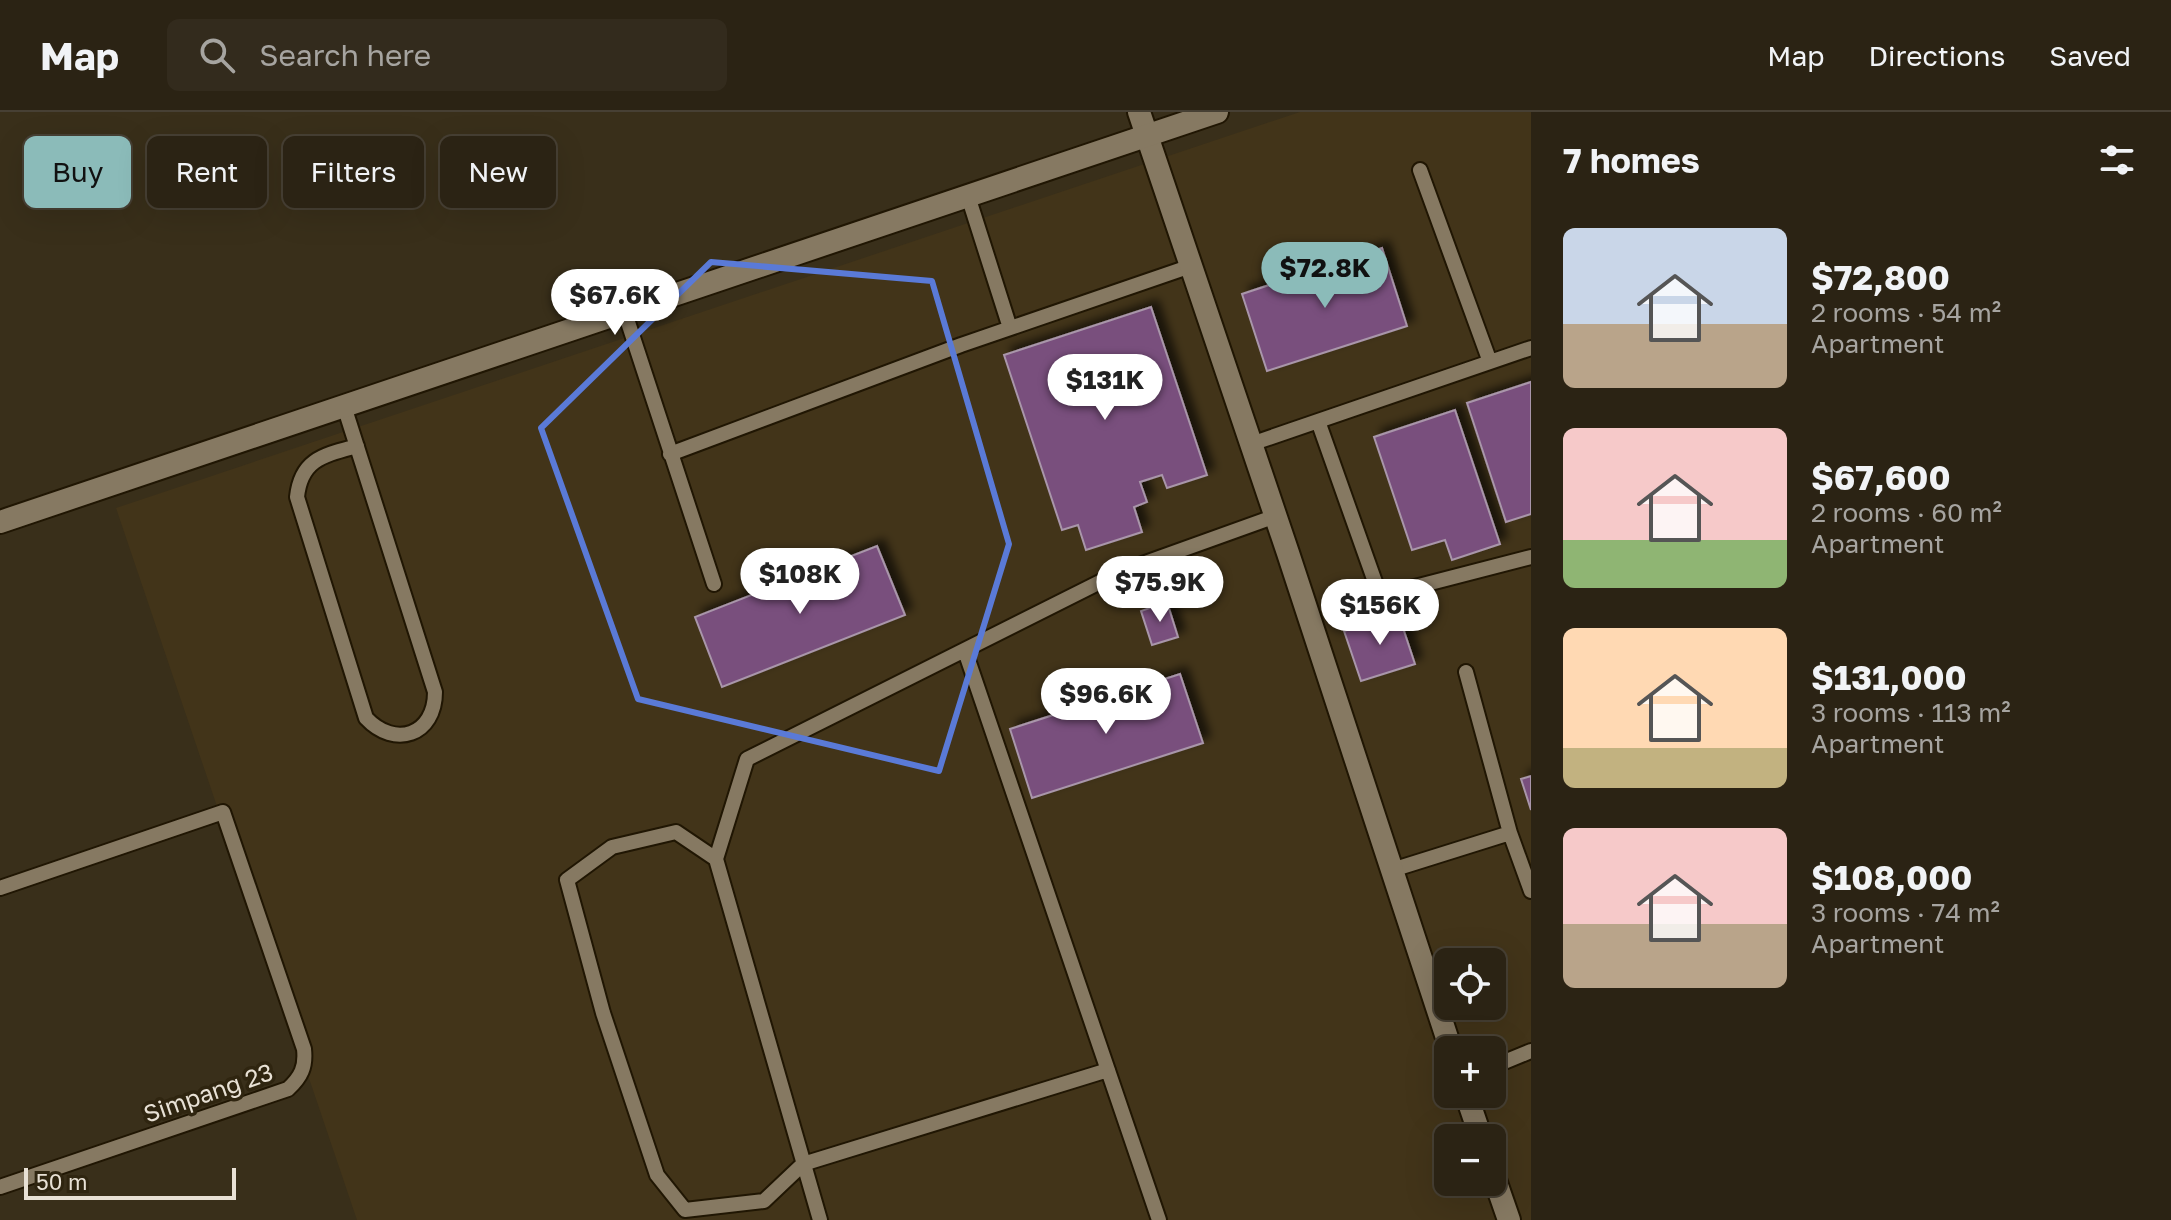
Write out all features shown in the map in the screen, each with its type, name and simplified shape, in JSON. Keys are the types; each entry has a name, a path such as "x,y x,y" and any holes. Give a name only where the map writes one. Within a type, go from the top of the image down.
{"street":[{"path":"1139,112 1276,516 1446,1036"},
{"path":"0,522 1217,112"},
{"path":"1501,1196 1509,1220"}],"lane":[{"path":"1420,170 1490,362"},
{"path":"968,196 1010,328"},
{"path":"670,454 1010,328 1191,266"},
{"path":"624,310 714,584"},
{"path":"1251,444 1531,348"},
{"path":"344,406 357,446 435,692 431,717 423,727 399,736 386,734 366,718 297,497 298,484 304,471 314,461 357,446"},
{"path":"1318,421 1380,596 1531,557"},
{"path":"820,1220 716,859 747,759 1120,572 1276,516"},
{"path":"965,651 1159,1220"},
{"path":"1466,672 1510,833 1531,891"},
{"name":"Simpang 23","path":"0,888 223,812 304,1049 302,1072 288,1089 0,1187"},
{"path":"716,859 676,832 612,847 567,880 603,1013 657,1175 685,1210 764,1201 803,1164 1108,1070"},
{"path":"1392,870 1510,833"},
{"path":"1506,1061 1531,1051"}],"highlighted area":[{"path":"711,262 932,281 1009,544 939,771 638,699 541,428"}],"shaded area":[{"path":"1300,112 1531,112 1531,1220 357,1220 116,508"}],"building":[{"path":"1382,248 1407,326 1267,371 1242,294"},
{"path":"1151,307 1207,475 1167,488 1162,475 1140,482 1147,502 1134,507 1142,532 1086,550 1078,525 1062,530 1004,355"},
{"path":"1531,382 1531,514 1506,522 1467,403"},
{"path":"1455,410 1500,544 1452,560 1445,540 1412,550 1374,437"},
{"path":"877,546 905,615 722,687 695,617"},
{"path":"1167,602 1178,637 1152,645 1141,611"},
{"path":"1398,613 1415,664 1361,681 1344,631"},
{"path":"1180,674 1203,743 1032,798 1010,729"},
{"path":"1531,776 1531,810 1521,779"}]}
